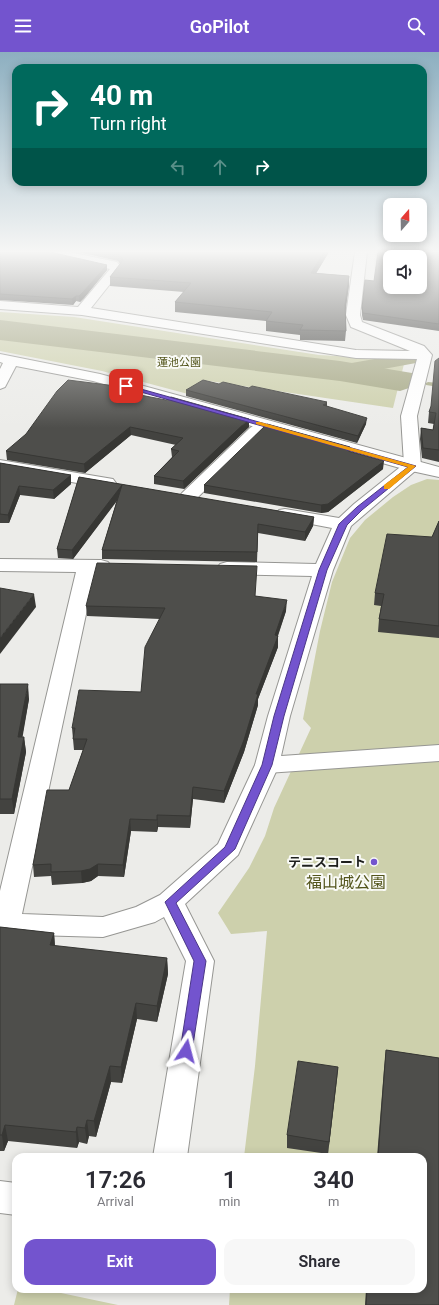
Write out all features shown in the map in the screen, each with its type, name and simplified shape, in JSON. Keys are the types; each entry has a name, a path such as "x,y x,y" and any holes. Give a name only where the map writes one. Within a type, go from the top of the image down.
{"street":[{"path":"75,310 356,354 432,357"},
{"path":"354,310 353,315 356,324 356,354"},
{"path":"356,324 419,349 432,357"},
{"path":"413,466 409,416 432,357"},
{"path":"0,384 6,359 95,377 439,472"},
{"path":"211,501 180,496 256,430 265,425"},
{"path":"0,465 125,486"},
{"path":"87,566 3,924 103,927 145,915 170,902 229,849 267,765 279,716 323,570 343,524 360,508 413,466"},
{"path":"266,511 343,524"},
{"path":"0,565 119,566"},
{"path":"213,568 323,570"},
{"path":"267,765 439,753"},
{"path":"170,902 200,961 171,1153"},
{"path":"0,1198 12,1199"}],"green space":[{"name":"蓮池公園","path":"0,312 74,317 319,355 405,360 393,408 202,380 188,394 102,371 0,351"},
{"name":"福山城公園","path":"427,479 439,480 439,1305 229,1305 230,1293 427,1293 427,1153 244,1153 255,1066 267,931 231,934 218,913 249,868 265,836 274,808 311,728 303,719 320,631 332,582 350,538 365,520 393,497 411,485"},
{"path":"17,1293 61,1293 118,1305 14,1305"}],"building":[{"path":"257,310 345,310 346,331 300,330 303,325 266,321 272,312"},
{"path":"362,310 439,310 439,324 363,313"},
{"path":"439,358 439,450 423,448 421,428 433,430 436,413 429,412 431,406 435,361"},
{"path":"68,380 116,386 114,390 166,400 171,397 249,419 183,481 154,476 179,451 171,449 183,438 130,427 84,464 6,451 26,434 57,391"},
{"path":"203,380 219,384 223,382 249,388 252,386 327,402 323,405 367,418 358,436 186,390"},
{"path":"267,424 350,447 348,451 384,461 328,504 321,505 204,485"},
{"path":"0,463 71,475 53,490 19,486 8,515 0,514"},
{"path":"79,477 314,517 305,532 258,524 257,552 102,550 122,485 72,550 57,549"},
{"path":"439,521 439,626 379,619 384,594 375,593 387,534 432,537"},
{"path":"97,563 257,566 255,596 287,600 275,635 278,636 256,694 258,694 244,740 224,791 193,787 190,816 157,815 157,820 130,819 123,865 98,864 90,869 81,871 51,872 51,864 33,865 47,790 69,790 87,739 73,739 75,728 72,728 79,690 141,692 145,647 165,608 86,606"},
{"path":"0,588 34,594 0,638"},
{"path":"0,684 28,684 18,737 24,737 12,799 0,799"},
{"path":"0,927 54,933 50,945 167,958 157,1006 136,1003 121,1067 110,1066 94,1121 87,1120 85,1128 77,1127 76,1132 5,1125 2,1135 0,1135"},
{"path":"386,1050 439,1058 439,1305 366,1305 367,1293 427,1293 427,1153 378,1153"},
{"path":"298,1061 338,1067 329,1142 287,1135"}],"waterway":[{"path":"0,330 340,371 400,380"},
{"path":"340,371 409,359"},
{"path":"428,384 439,385"}],"slow traffic":[{"path":"258,423 413,466 387,487"}],"place":[{"name":"テニスコート","path":"374,862"}],"route":[{"path":"126,386 413,466 360,508 343,524 323,570 279,716 267,765 229,849 170,902 200,961 186,1051"}]}
